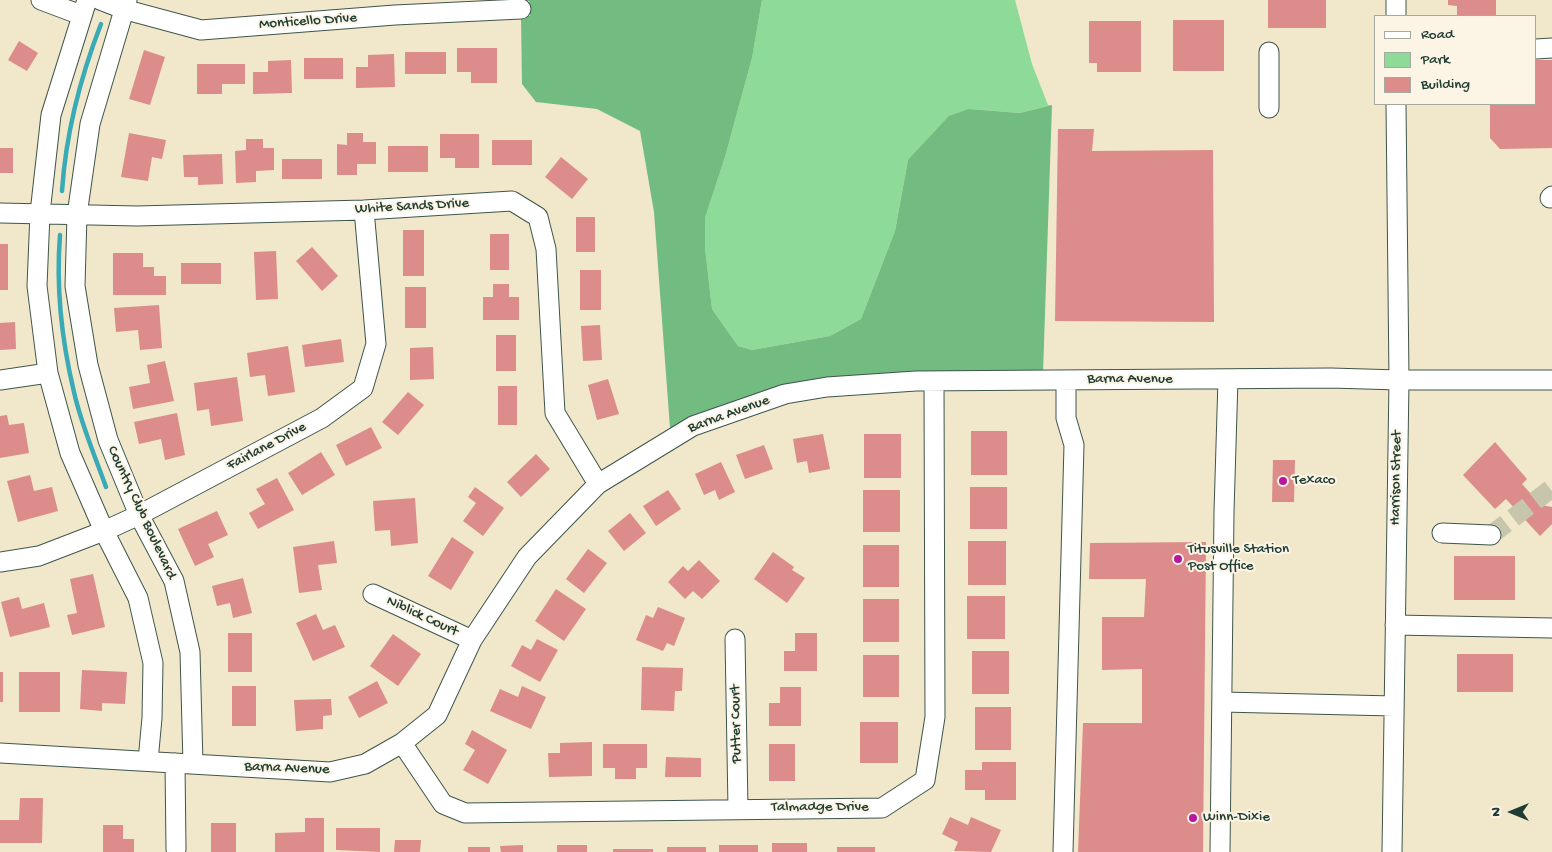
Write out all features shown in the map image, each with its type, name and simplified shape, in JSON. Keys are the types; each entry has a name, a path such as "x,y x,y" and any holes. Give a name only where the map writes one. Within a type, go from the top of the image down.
{"street":[{"path":"41,0 84,8 51,114 40,213 37,286 48,373 70,454 104,531 138,598 153,663 152,718 148,761"},
{"name":"Monticello Drive","path":"100,0 125,4 201,30 395,8 521,9"},
{"path":"1396,0 1396,15"},
{"name":"Country Club Boulevard","path":"125,4 90,124 77,214 75,286 88,364 108,440 139,515 174,581 190,652 184,763 176,849"},
{"path":"1537,49 1552,48"},
{"path":"1269,52 1269,108"},
{"name":"Harrison Street","path":"1392,852 1398,380 1396,105"},
{"name":"White Sands Drive","path":"0,213 137,216 364,210 512,201 538,217 546,249 555,413 598,484"},
{"name":"Fairlane Drive","path":"0,562 39,556 104,531 139,515 322,418 363,388 376,344 364,210"},
{"path":"0,380 48,373"},
{"name":"Barna Avenue","path":"0,753 330,772 365,764 402,743 437,715 472,640 527,557 598,484 693,426 785,394 827,387 934,382 1331,378 1552,380"},
{"path":"1220,852 1224,512 1228,380"},
{"path":"1063,852 1074,445 1066,418 1066,381"},
{"name":"Talmadge Drive","path":"402,743 443,804 465,813 738,808 882,808 925,780 935,717 934,382"},
{"path":"1442,533 1491,535"},
{"name":"Niblick Court","path":"373,594 472,640"},
{"path":"1395,625 1552,628"},
{"name":"Putter Court","path":"736,639 738,808"},
{"path":"1222,702 1394,706"}],"green space":[{"path":"521,0 762,0 752,58 725,157 705,218 705,248 712,309 738,346 752,350 830,336 861,319 895,231 908,160 949,116 969,109 1020,113 1052,105 1043,373 915,373 670,428 654,212 640,131 597,109 536,102 522,84 521,16 530,16 529,1"},
{"path":"762,0 1015,0 1032,64 1048,105 1052,105 1020,113 969,109 908,160 895,231 861,319 830,336 752,350 738,346 712,309 705,248 705,218 725,157 752,58"}],"building":[{"path":"1268,0 1326,0 1326,28 1268,28"},
{"path":"1448,0 1496,0 1496,15 1457,15 1457,6 1448,5"},
{"path":"1173,20 1224,20 1224,71 1173,71"},
{"path":"1089,21 1141,21 1141,72 1097,72 1097,63 1089,63"},
{"path":"19,41 38,53 27,71 8,60"},
{"path":"457,48 497,48 497,83 471,83 471,72 457,72"},
{"path":"144,50 165,57 150,105 129,99"},
{"path":"405,52 446,52 446,74 405,74"},
{"path":"394,54 395,87 356,88 356,67 368,67 368,55"},
{"path":"304,58 343,58 343,79 304,79"},
{"path":"291,60 292,93 253,94 253,72 268,72 268,61"},
{"path":"1537,60 1552,60 1552,148 1500,149 1490,138 1490,105 1537,105"},
{"path":"197,64 245,64 245,84 222,84 222,94 197,94"},
{"path":"1058,129 1094,129 1092,151 1213,150 1214,322 1055,321"},
{"path":"129,133 166,140 162,159 152,157 148,181 121,177"},
{"path":"347,133 363,133 363,142 376,142 376,164 357,164 357,175 337,175 337,144 347,145"},
{"path":"440,134 479,134 479,168 455,168 455,158 440,158"},
{"path":"246,139 263,139 263,148 274,148 274,170 256,171 256,182 236,183 235,151 246,150"},
{"path":"492,140 532,140 532,165 492,165"},
{"path":"388,146 428,146 428,172 388,172"},
{"path":"0,148 13,148 13,173 0,173"},
{"path":"222,154 223,184 198,185 198,177 184,177 183,155"},
{"path":"561,157 588,179 572,199 545,177"},
{"path":"282,159 322,159 322,179 282,179"},
{"path":"576,217 595,217 595,252 576,252"},
{"path":"403,230 424,230 424,276 403,276"},
{"path":"490,234 509,234 509,270 490,270"},
{"path":"0,244 8,244 8,290 0,290"},
{"path":"312,247 338,276 322,291 296,261"},
{"path":"276,251 278,299 256,300 254,252"},
{"path":"113,253 143,253 143,267 154,267 154,276 166,276 166,295 113,295"},
{"path":"181,263 221,263 221,284 181,284"},
{"path":"580,270 601,270 601,310 580,310"},
{"path":"493,284 509,284 509,297 519,297 519,320 483,320 483,297 493,297"},
{"path":"405,287 426,287 426,328 405,328"},
{"path":"159,305 162,348 140,350 138,330 116,332 114,308"},
{"path":"15,322 16,349 0,350 0,323"},
{"path":"600,325 602,360 583,361 581,326"},
{"path":"496,335 516,335 516,371 496,371"},
{"path":"341,339 344,362 305,367 302,345"},
{"path":"288,346 295,392 268,396 265,375 250,377 247,353"},
{"path":"433,347 434,379 410,380 410,348"},
{"path":"165,361 174,401 133,409 129,387 150,383 147,365"},
{"path":"237,377 243,421 211,426 209,409 197,411 194,383"},
{"path":"608,379 619,414 597,420 588,385"},
{"path":"498,386 517,386 517,425 498,425"},
{"path":"408,392 424,405 398,435 382,422"},
{"path":"177,413 185,455 165,460 161,439 139,444 134,422"},
{"path":"7,415 9,425 24,423 29,453 0,458 0,416"},
{"path":"371,427 382,448 346,466 336,445"},
{"path":"971,431 1007,431 1007,475 971,475"},
{"path":"823,434 830,469 809,473 807,461 797,463 793,439"},
{"path":"864,434 901,434 901,478 864,478"},
{"path":"1495,442 1527,479 1522,484 1541,505 1552,507 1552,524 1540,536 1506,499 1495,509 1463,475"},
{"path":"764,445 773,469 745,479 736,455"},
{"path":"321,452 335,475 302,495 288,473"},
{"path":"536,454 550,469 521,497 507,482"},
{"name":"Texaco","path":"1273,460 1295,460 1294,502 1272,502"},
{"path":"721,462 735,492 719,500 715,490 704,495 695,474"},
{"path":"30,475 34,491 52,487 58,511 18,522 7,481"},
{"path":"277,478 294,510 258,529 249,513 265,504 256,489"},
{"path":"475,487 504,508 483,536 463,521 476,503 468,497"},
{"path":"970,487 1007,487 1007,529 970,529"},
{"path":"668,490 681,509 656,526 643,506"},
{"path":"863,490 900,490 900,532 863,532"},
{"path":"415,498 418,543 391,546 390,530 375,531 373,501"},
{"path":"217,511 228,535 208,544 214,557 195,566 178,529"},
{"path":"630,513 646,533 624,551 608,531"},
{"path":"452,537 474,552 451,590 428,576"},
{"path":"334,541 337,563 318,565 322,590 299,593 293,547"},
{"path":"968,541 1006,541 1006,585 968,585"},
{"path":"1206,542 1203,852 1078,852 1083,723 1142,723 1142,669 1102,670 1102,617 1144,617 1146,579 1089,579 1090,543"},
{"path":"863,545 899,545 899,587 863,587"},
{"path":"588,549 607,563 584,593 566,579"},
{"path":"773,552 794,567 792,570 805,578 787,603 754,579"},
{"path":"1454,556 1515,556 1515,600 1454,600"},
{"path":"699,560 720,581 702,599 693,591 685,599 668,582 683,566 688,571"},
{"path":"93,574 105,627 72,635 67,615 77,613 70,579"},
{"path":"243,578 252,613 233,618 230,603 217,606 212,586"},
{"path":"556,589 586,609 564,641 535,621"},
{"path":"967,596 1005,596 1005,639 967,639"},
{"path":"19,597 22,609 44,603 50,627 10,637 1,602"},
{"path":"863,599 899,599 899,642 863,642"},
{"path":"658,607 685,618 674,646 667,643 663,651 636,640 646,615 653,618"},
{"path":"316,614 323,630 335,625 345,647 313,661 296,623"},
{"path":"228,633 252,633 252,672 228,672"},
{"path":"795,633 817,633 817,671 784,671 784,651 795,651"},
{"path":"393,634 421,654 398,686 370,666"},
{"path":"537,639 558,650 540,682 511,666 522,645 531,650"},
{"path":"972,651 1009,651 1009,694 972,694"},
{"path":"1457,654 1513,654 1513,692 1457,692"},
{"path":"863,655 899,655 899,697 863,697"},
{"path":"642,667 683,668 682,691 675,691 674,711 641,710"},
{"path":"82,670 127,672 125,704 102,703 102,711 80,709"},
{"path":"0,672 3,672 3,702 0,702"},
{"path":"19,672 60,672 60,712 19,712"},
{"path":"377,681 388,703 359,718 348,697"},
{"path":"232,686 256,686 256,726 232,726"},
{"path":"522,686 546,697 531,729 490,711 500,689 518,697"},
{"path":"780,687 801,687 801,726 769,726 769,703 780,703"},
{"path":"331,699 332,715 323,716 323,729 296,731 294,700"},
{"path":"975,707 1011,707 1011,750 975,750"},
{"path":"860,722 898,722 898,763 860,763"},
{"path":"472,730 507,750 488,784 463,770 475,750 465,744"},
{"path":"592,742 592,776 549,777 548,753 560,753 560,743"},
{"path":"603,744 647,744 647,768 636,768 636,779 615,779 615,768 603,768"},
{"path":"769,744 795,744 795,781 769,781"},
{"path":"666,757 701,758 701,777 665,777"},
{"path":"982,762 1016,762 1016,800 985,800 985,790 965,790 965,770 982,770"},
{"path":"20,798 43,798 42,843 0,843 0,820 19,820"},
{"path":"950,817 968,825 971,817 1001,830 991,852 954,851 958,842 942,834"},
{"path":"305,818 324,818 324,852 275,852 275,833 305,832"},
{"path":"211,823 236,823 236,852 211,852"},
{"path":"103,825 123,825 123,839 134,839 134,852 103,852"},
{"path":"336,828 380,828 380,852 336,850"},
{"path":"395,840 421,840 420,852 394,852"},
{"path":"772,843 807,843 807,852 772,852"},
{"path":"523,845 523,852 501,852 500,846"},
{"path":"557,845 587,845 587,852 557,852"},
{"path":"719,845 758,845 758,852 719,852"},
{"path":"468,847 490,847 490,852 468,852"},
{"path":"667,847 706,847 706,852 667,852"},
{"path":"837,847 875,847 875,852 837,852"},
{"path":"613,849 653,849 653,852 613,852"}],"waterway":[{"path":"62,191 67,148 75,106 80,85 101,24"},
{"path":"60,235 61,314 66,354 80,416 106,487"}],"tunnel":[{"path":"1491,535 1552,488"}],"place":[{"name":"Texaco","path":"1283,481"},
{"name":"Titusville Station Post Office","path":"1178,559"},
{"name":"Winn-Dixie","path":"1193,818"}]}
